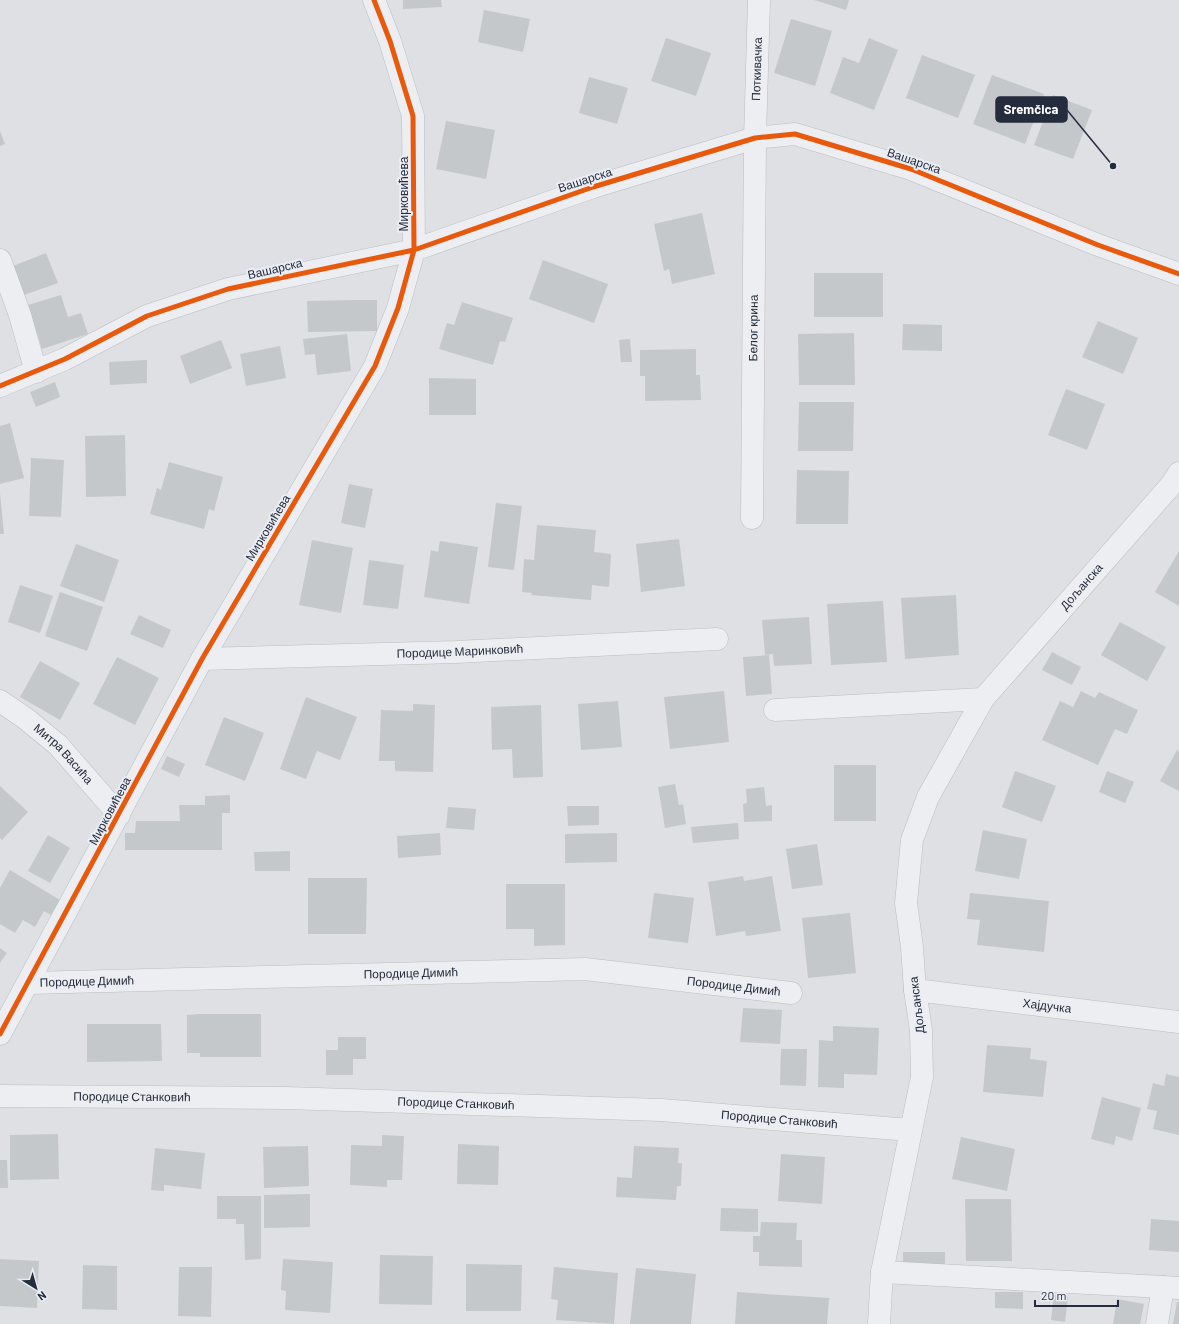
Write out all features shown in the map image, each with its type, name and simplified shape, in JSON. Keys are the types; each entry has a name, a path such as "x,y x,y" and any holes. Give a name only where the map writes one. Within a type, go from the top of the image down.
{"street":[{"name":"Мирковићева","path":"0,1034 29,983 202,658 375,366 398,308 414,250 413,116 390,41 374,0"},
{"name":"Поткивачка","path":"755,138 759,0"},
{"name":"Вашарска","path":"0,386 36,372 147,316 186,303 228,290 414,250 593,187 755,138 795,134 911,169 1098,245 1179,274"},
{"name":"Белог крина","path":"752,518 755,138"},
{"path":"0,260 20,315 36,372"},
{"name":"Дољанска","path":"879,1324 882,1272 922,1077 921,1030 915,990 912,947 906,903 912,840 928,797 983,700 1172,484 1179,473"},
{"name":"Породице Маринковић","path":"202,658 456,652 717,639"},
{"path":"775,710 983,700"},
{"name":"Митра Васића","path":"0,701 58,745 119,815"},
{"name":"Породице Димић","path":"29,983 585,969 791,993"},
{"name":"Хајдучка","path":"915,990 1179,1022"},
{"name":"Породице Станковић","path":"0,1096 286,1098 661,1110 910,1130"},
{"path":"882,1272 1171,1287 1157,1324"}],"building":[{"path":"403,0 441,0 442,7 403,9"},
{"path":"814,0 849,0 846,10"},
{"path":"484,10 530,19 523,52 478,42"},
{"path":"791,19 832,31 815,86 774,73"},
{"path":"666,38 711,53 696,96 651,81"},
{"path":"869,38 898,50 874,110 830,93 843,57 859,63"},
{"path":"922,55 975,75 958,118 906,98"},
{"path":"992,75 1044,94 1025,144 973,124"},
{"path":"589,77 628,88 617,124 579,113"},
{"path":"1053,95 1092,110 1073,159 1034,145"},
{"path":"446,121 495,130 486,179 436,169"},
{"path":"0,131 5,144 0,146"},
{"path":"702,213 715,274 672,284 669,269 664,271 654,224"},
{"path":"46,253 58,283 24,295 13,266"},
{"path":"543,260 608,284 594,323 529,299"},
{"path":"814,273 883,273 883,317 814,317"},
{"path":"61,295 68,317 81,313 88,334 42,349 28,305"},
{"path":"377,300 377,331 308,332 307,301"},
{"path":"462,302 513,318 505,342 500,341 493,365 439,349 447,323 454,325"},
{"path":"1098,321 1138,338 1123,374 1082,357"},
{"path":"903,324 942,325 942,351 902,350"},
{"path":"854,333 855,385 799,385 798,334"},
{"path":"347,334 351,371 317,375 315,354 305,355 303,339"},
{"path":"630,339 632,362 621,362 619,340"},
{"path":"221,340 232,368 190,384 180,356"},
{"path":"280,346 286,378 246,386 240,354"},
{"path":"696,349 696,375 700,375 701,400 645,401 645,376 640,376 640,350"},
{"path":"147,360 147,383 110,385 109,362"},
{"path":"429,378 476,379 476,415 429,415"},
{"path":"55,382 60,397 36,407 30,392"},
{"path":"1066,389 1105,404 1087,450 1048,435"},
{"path":"799,402 854,402 853,451 798,451"},
{"path":"10,423 24,478 0,484 0,426"},
{"path":"125,435 126,496 86,497 85,436"},
{"path":"31,458 64,460 61,517 29,516"},
{"path":"169,462 223,477 214,511 209,509 204,529 150,514 157,488 161,490"},
{"path":"797,470 849,471 848,524 796,524"},
{"path":"349,484 373,489 365,528 341,523"},
{"path":"0,493 4,534 0,534"},
{"path":"496,503 522,506 514,570 488,567"},
{"path":"537,525 596,530 594,552 611,554 609,587 592,585 591,600 531,595 532,593 522,592 524,559 534,560"},
{"path":"679,539 685,586 641,592 636,544"},
{"path":"312,540 353,548 341,613 299,605"},
{"path":"440,541 478,547 469,604 424,597 431,550 438,552"},
{"path":"76,544 119,560 104,602 60,586"},
{"path":"1179,551 1179,606 1155,592"},
{"path":"369,560 404,565 398,609 363,605"},
{"path":"20,585 53,596 40,633 8,622"},
{"path":"60,592 103,607 87,651 45,636"},
{"path":"956,595 959,655 905,659 901,598"},
{"path":"883,601 887,662 831,665 827,604"},
{"path":"139,615 171,630 163,648 130,634"},
{"path":"809,617 812,664 774,666 773,654 765,655 762,620"},
{"path":"1120,622 1166,647 1147,681 1101,655"},
{"path":"1052,652 1081,667 1072,685 1042,670"},
{"path":"769,655 772,694 746,696 743,657"},
{"path":"117,657 159,678 135,725 93,704"},
{"path":"40,661 80,683 60,720 20,697"},
{"path":"724,691 729,742 670,749 664,697"},
{"path":"1081,691 1095,698 1099,692 1138,710 1127,734 1115,729 1098,765 1042,740 1060,701 1073,707"},
{"path":"306,697 357,717 340,760 317,751 306,779 280,769"},
{"path":"618,701 622,747 581,750 578,704"},
{"path":"413,704 435,705 433,772 395,771 395,761 379,761 381,710 413,711"},
{"path":"541,705 543,777 513,778 512,749 492,750 491,707"},
{"path":"224,717 264,733 245,781 205,765"},
{"path":"1177,750 1179,752 1179,791 1160,781"},
{"path":"167,756 185,764 179,777 161,769"},
{"path":"834,765 876,765 876,821 834,821"},
{"path":"1015,771 1056,786 1042,822 1002,807"},
{"path":"1107,771 1134,782 1125,803 1099,792"},
{"path":"675,784 679,805 683,804 686,824 665,828 658,787"},
{"path":"0,786 28,812 2,840 0,838"},
{"path":"764,787 766,806 772,805 772,821 744,822 743,804 747,803 746,789"},
{"path":"230,795 230,813 222,813 222,850 125,850 125,833 135,833 136,821 180,821 179,805 205,805 205,796"},
{"path":"567,806 599,806 599,825 568,826"},
{"path":"448,807 476,809 474,830 446,828"},
{"path":"738,823 739,839 693,843 691,827"},
{"path":"983,830 1027,839 1019,879 975,871"},
{"path":"440,833 441,855 398,858 397,836"},
{"path":"617,833 617,862 565,863 565,834"},
{"path":"48,835 70,848 50,883 28,871"},
{"path":"817,844 823,885 792,889 786,849"},
{"path":"290,851 290,871 255,871 254,852"},
{"path":"10,870 60,900 51,915 44,911 35,927 23,920 15,933 0,924 0,888"},
{"path":"743,876 744,881 772,876 781,931 746,936 745,931 716,936 708,882"},
{"path":"308,878 367,878 366,934 308,934"},
{"path":"506,884 565,884 565,945 534,946 534,929 506,929"},
{"path":"654,893 694,898 688,943 648,938"},
{"path":"970,893 1049,901 1044,952 977,945 980,920 967,919"},
{"path":"850,913 856,973 808,978 802,918"},
{"path":"0,948 7,953 0,963"},
{"path":"743,1008 782,1010 780,1044 740,1042"},
{"path":"261,1014 261,1057 200,1057 200,1053 187,1053 187,1015"},
{"path":"87,1024 161,1024 162,1061 87,1062"},
{"path":"833,1026 879,1028 877,1075 844,1074 844,1088 818,1087 819,1040 833,1041"},
{"path":"338,1037 366,1037 366,1059 353,1059 353,1075 326,1075 326,1050 338,1050"},
{"path":"987,1045 1031,1048 1030,1059 1047,1061 1043,1097 983,1092"},
{"path":"781,1049 807,1049 806,1086 780,1085"},
{"path":"1166,1074 1179,1077 1179,1135 1153,1129 1157,1111 1147,1109 1153,1083 1164,1086"},
{"path":"1102,1097 1141,1108 1132,1141 1116,1136 1114,1145 1091,1139"},
{"path":"58,1134 59,1179 10,1180 10,1135"},
{"path":"382,1135 404,1136 402,1180 387,1180 387,1187 350,1185 351,1145 382,1146"},
{"path":"961,1137 1015,1149 1007,1191 952,1179"},
{"path":"458,1144 499,1146 498,1185 457,1184"},
{"path":"308,1146 309,1186 264,1188 263,1147"},
{"path":"634,1146 679,1148 678,1163 682,1163 681,1186 677,1186 676,1200 616,1197 617,1177 632,1178"},
{"path":"155,1148 205,1153 201,1189 164,1185 164,1191 151,1190"},
{"path":"781,1154 825,1157 822,1204 778,1201"},
{"path":"0,1160 7,1160 8,1188 0,1188"},
{"path":"310,1194 310,1227 264,1228 264,1195"},
{"path":"217,1196 261,1196 261,1259 245,1260 244,1224 236,1224 236,1219 217,1219"},
{"path":"965,1199 1011,1199 1012,1261 966,1261"},
{"path":"721,1208 758,1209 758,1232 720,1231"},
{"path":"1151,1219 1179,1221 1179,1252 1149,1250"},
{"path":"761,1222 797,1223 796,1240 802,1240 802,1267 759,1266 759,1252 753,1252 753,1236 760,1236"},
{"path":"903,1252 945,1252 945,1271 903,1271"},
{"path":"380,1255 433,1256 432,1305 379,1304"},
{"path":"0,1259 39,1261 37,1308 0,1306"},
{"path":"283,1259 333,1262 330,1313 285,1310 286,1291 281,1290"},
{"path":"466,1264 522,1265 521,1311 466,1311"},
{"path":"83,1265 117,1266 117,1310 82,1309"},
{"path":"179,1267 212,1267 211,1317 178,1316"},
{"path":"554,1267 618,1273 614,1324 556,1320 558,1300 551,1299"},
{"path":"636,1268 696,1274 691,1324 630,1324"},
{"path":"737,1292 829,1298 827,1324 735,1324"},
{"path":"995,1292 1023,1292 1023,1309 995,1308"},
{"path":"1054,1295 1068,1297 1065,1322 1051,1320"},
{"path":"1117,1299 1144,1304 1140,1324 1113,1324"},
{"path":"1177,1302 1179,1302 1179,1324 1173,1324"}],"cycle path":[{"path":"0,1034 202,659 375,366 398,308 414,250 413,116 390,41 374,0"},
{"path":"0,386 65,359 147,316 228,289 414,250 593,187 755,138 795,134 911,169 1098,245 1179,274"}],"place":[{"name":"Sremčica","path":"1113,166"}]}
